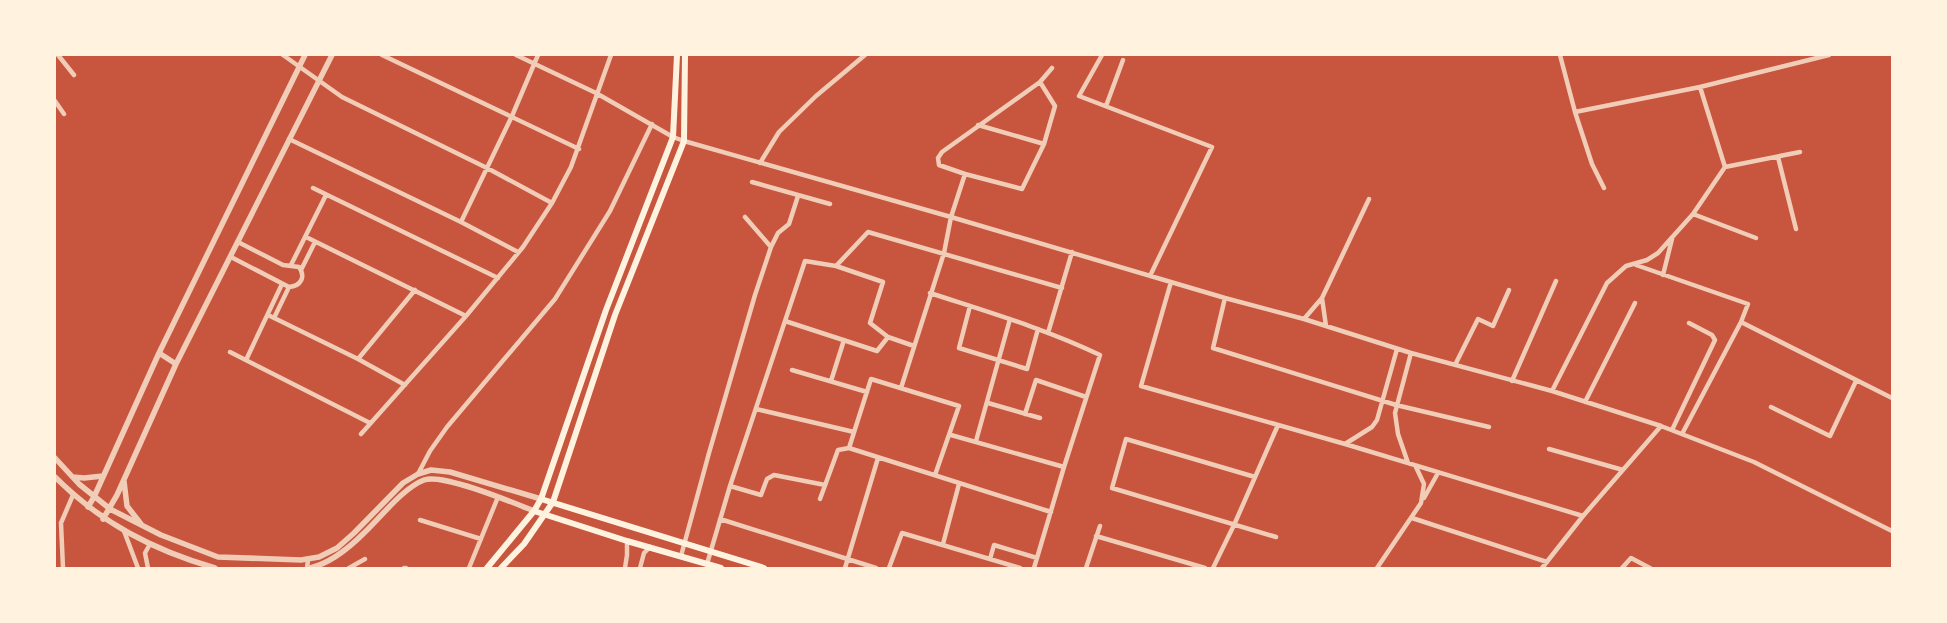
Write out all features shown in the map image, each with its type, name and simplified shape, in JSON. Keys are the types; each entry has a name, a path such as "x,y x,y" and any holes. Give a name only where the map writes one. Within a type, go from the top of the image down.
{"main road":[{"path":"487,568 534,511 541,499 606,310 673,137 678,55"},
{"path":"501,568 524,544 553,502 615,315 684,141 685,55"},
{"path":"541,499 764,568"},
{"path":"534,511 627,541 721,568"}],"street":[{"path":"58,55 74,75"},
{"path":"283,55 342,97 487,168 552,203"},
{"path":"88,507 94,498 158,353 305,55"},
{"path":"103,519 110,509 176,364 332,55"},
{"path":"382,55 579,149"},
{"path":"516,55 596,93 673,137 684,141 952,217 1225,298 1304,319 1410,353 1552,391 1661,426 1754,462 1892,531"},
{"path":"461,222 512,116 538,55"},
{"path":"361,434 498,278 552,203 572,167 596,93 611,55"},
{"path":"760,163 779,132 816,96 866,55"},
{"path":"1102,55 1079,96 1212,147 1150,276"},
{"path":"1560,55 1575,112 1592,164 1604,188"},
{"path":"1575,112 1700,87 1829,55"},
{"path":"1106,106 1123,60"},
{"path":"1040,82 1055,106 1044,144 1022,189 939,165 938,158 942,152 1040,82 1052,68"},
{"path":"1700,87 1725,167"},
{"path":"55,101 64,114"},
{"path":"418,474 430,451 447,427 555,299 610,211 652,124"},
{"path":"978,125 1044,144"},
{"path":"289,139 461,222 518,252"},
{"path":"1552,391 1606,282 1626,266 1647,260 1658,253 1692,214 1725,167 1800,152"},
{"path":"1778,157 1796,229"},
{"path":"901,388 944,253 952,217 965,174"},
{"path":"752,182 830,204"},
{"path":"313,188 498,278"},
{"path":"291,265 326,195"},
{"path":"681,556 709,453 771,247 778,233 788,224 798,196"},
{"path":"1304,319 1322,298 1369,199"},
{"path":"1692,214 1756,238"},
{"path":"745,217 771,247"},
{"path":"836,266 868,232 1062,288"},
{"path":"306,237 466,316"},
{"path":"1663,275 1672,237"},
{"path":"238,242 283,265 296,266 301,270"},
{"path":"231,257 282,284 289,287 296,286 301,281 301,270 315,242"},
{"path":"1048,333 1072,252"},
{"path":"707,564 730,486 805,261 836,266 883,282 870,323 888,337 914,346"},
{"path":"1634,264 1748,304 1741,322 1682,434"},
{"path":"1512,381 1556,281"},
{"path":"1171,282 1141,386 1345,444 1583,516"},
{"path":"246,360 282,284"},
{"path":"274,318 289,287"},
{"path":"358,359 415,290"},
{"path":"1455,365 1478,319 1493,326 1509,290"},
{"path":"930,293 1038,329 1100,355 1064,466 1034,568"},
{"path":"1225,298 1213,348 1382,401 1489,427"},
{"path":"1322,298 1326,326"},
{"path":"1585,402 1635,302"},
{"path":"970,306 959,348 1027,369 1038,329"},
{"path":"268,315 358,359 405,385"},
{"path":"976,441 988,404 1010,319"},
{"path":"785,321 877,350 888,337"},
{"path":"1741,322 1892,398"},
{"path":"1672,430 1715,340 1712,335 1689,323"},
{"path":"831,381 844,340"},
{"path":"1345,444 1372,427 1377,420 1397,349"},
{"path":"230,352 370,423"},
{"path":"158,353 176,364"},
{"path":"1408,464 1398,434 1395,414 1410,353"},
{"path":"792,370 867,392"},
{"path":"850,448 871,379 959,406 935,475"},
{"path":"1025,414 1036,380 1086,397"},
{"path":"1772,407 1830,436 1856,381"},
{"path":"988,404 1040,418"},
{"path":"756,409 854,432"},
{"path":"1213,568 1234,526 1278,425"},
{"path":"1542,568 1583,516 1661,426"},
{"path":"950,435 1064,466"},
{"path":"1255,476 1126,438 1112,488 1276,537"},
{"path":"820,499 838,450 850,448 958,484 1051,512"},
{"path":"1549,449 1623,470"},
{"path":"55,458 94,498 110,509 185,546 218,557 308,560 319,557 337,548 404,483 418,474 431,470 450,472 541,499"},
{"path":"845,568 878,458"},
{"path":"1416,466 1424,484 1421,503"},
{"path":"1379,568 1412,518 1438,473"},
{"path":"730,486 761,495 767,479 774,474 825,485"},
{"path":"72,476 84,478 103,476"},
{"path":"55,477 73,495 103,519 124,531 179,558 215,568"},
{"path":"124,479 128,506 142,526"},
{"path":"308,560 309,568 320,566 338,556 358,540 404,493 426,479 449,481 534,511"},
{"path":"943,544 958,484"},
{"path":"63,568 61,523 73,495"},
{"path":"469,568 498,497"},
{"path":"1412,518 1547,562"},
{"path":"720,519 876,568"},
{"path":"420,520 481,539"},
{"path":"1086,568 1100,526"},
{"path":"124,531 138,568"},
{"path":"890,568 902,533 1020,568"},
{"path":"1096,536 1205,568"},
{"path":"625,568 628,555 627,541"},
{"path":"148,568 145,553 150,544"},
{"path":"990,559 994,545 1037,558"},
{"path":"640,568 644,553 650,547"},
{"path":"1622,568 1631,558 1650,568"},
{"path":"349,568 365,559"}]}
